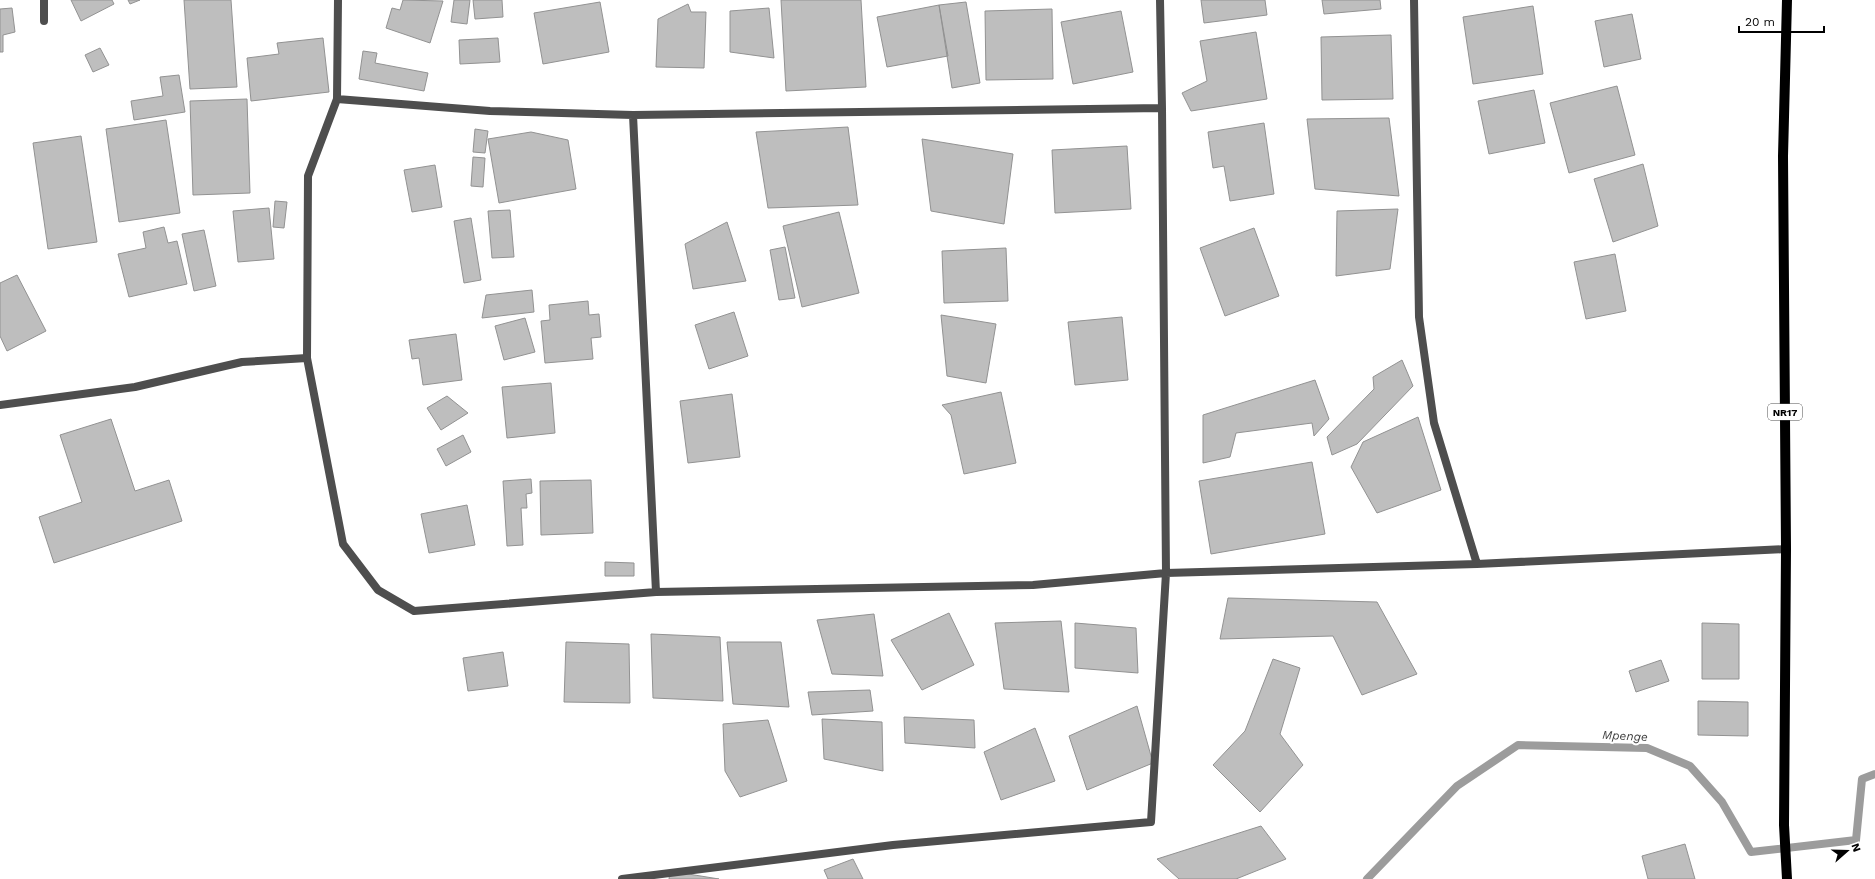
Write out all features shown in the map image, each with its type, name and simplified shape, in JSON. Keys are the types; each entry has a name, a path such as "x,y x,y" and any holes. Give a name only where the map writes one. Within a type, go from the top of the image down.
{"main road":[{"name":"NR17","path":"1787,0 1783,156 1786,549 1784,825 1787,879"}],"street":[{"path":"44,0 44,21"},
{"path":"338,0 337,99 308,176 307,358 343,544 378,590 414,611 656,592 1033,585 1166,573 1477,564 1786,549"},
{"path":"622,879 893,845 1151,822 1166,573 1160,0"},
{"path":"1414,0 1419,317 1434,423 1477,564"},
{"path":"337,99 490,111 633,115 1162,108"},
{"path":"633,115 656,592"},
{"path":"0,405 135,387 242,362 307,358"}],"building":[{"path":"71,0 112,0 114,4 81,21"},
{"path":"128,0 140,0 130,4"},
{"path":"184,0 231,0 237,87 190,89"},
{"path":"403,0 443,1 430,43 386,28 392,8 400,10"},
{"path":"454,0 470,0 467,24 451,22"},
{"path":"473,0 502,0 503,17 475,19"},
{"path":"781,0 861,0 866,87 786,91"},
{"path":"1201,0 1265,0 1267,15 1204,23"},
{"path":"1322,0 1380,0 1381,9 1324,14"},
{"path":"600,2 609,52 543,64 534,13"},
{"path":"966,2 980,83 952,88 939,5"},
{"path":"688,4 691,12 706,12 704,68 656,67 658,19"},
{"path":"939,5 948,56 887,67 877,17"},
{"path":"1533,6 1543,74 1473,84 1463,17"},
{"path":"12,8 15,32 3,35 3,52 0,52 0,9"},
{"path":"769,8 774,58 730,52 730,11"},
{"path":"1052,9 1053,79 986,80 985,11"},
{"path":"1121,11 1133,72 1073,84 1061,22"},
{"path":"1632,14 1641,59 1604,67 1595,21"},
{"path":"1256,32 1267,99 1191,111 1182,93 1207,81 1200,41"},
{"path":"1391,35 1393,99 1322,100 1321,37"},
{"path":"323,38 329,92 251,101 247,58 279,54 277,43"},
{"path":"498,38 500,62 460,64 459,40"},
{"path":"100,48 109,65 93,72 85,55"},
{"path":"363,51 377,53 375,63 428,73 424,91 359,79"},
{"path":"179,75 185,112 134,120 131,101 163,96 160,77"},
{"path":"1617,86 1635,155 1569,173 1550,103"},
{"path":"1534,90 1545,143 1489,154 1478,101"},
{"path":"247,99 250,193 193,195 190,101"},
{"path":"1389,118 1399,196 1315,189 1307,119"},
{"path":"166,120 180,213 119,222 106,129"},
{"path":"1264,123 1274,194 1230,201 1224,166 1213,168 1208,132"},
{"path":"848,127 858,205 768,208 756,132"},
{"path":"475,129 488,131 485,153 473,152"},
{"path":"531,132 568,140 576,189 499,203 488,139"},
{"path":"81,136 97,242 48,249 33,143"},
{"path":"922,139 1013,154 1004,224 931,211"},
{"path":"1127,146 1131,209 1055,213 1052,150"},
{"path":"473,157 485,158 483,187 471,186"},
{"path":"1643,164 1658,226 1613,242 1594,179"},
{"path":"435,165 442,207 412,212 404,170"},
{"path":"275,201 287,202 284,228 273,227"},
{"path":"269,208 274,259 238,262 233,211"},
{"path":"1398,209 1390,269 1336,276 1337,211"},
{"path":"510,210 514,257 492,258 488,211"},
{"path":"839,212 859,293 802,307 783,226"},
{"path":"471,218 481,280 464,283 454,221"},
{"path":"727,222 746,281 693,289 685,244"},
{"path":"164,227 168,243 177,241 187,284 129,297 118,254 146,248 143,232"},
{"path":"1254,228 1279,296 1225,316 1200,248"},
{"path":"204,230 216,286 194,291 182,234"},
{"path":"785,247 795,298 779,300 770,250"},
{"path":"1006,248 1008,301 944,303 942,251"},
{"path":"1615,254 1626,311 1586,319 1574,262"},
{"path":"17,275 46,331 7,351 0,336 0,283"},
{"path":"532,290 534,312 482,318 486,295"},
{"path":"588,301 589,315 599,314 601,337 591,338 593,359 545,363 541,321 550,320 549,305"},
{"path":"734,312 748,356 709,369 695,325"},
{"path":"941,315 996,324 986,383 947,376"},
{"path":"1122,317 1128,380 1075,385 1068,322"},
{"path":"525,318 535,352 504,360 495,326"},
{"path":"456,334 462,380 423,385 419,358 412,359 409,340"},
{"path":"1402,360 1413,386 1357,444 1332,455 1327,437 1374,389 1373,377"},
{"path":"1315,380 1329,419 1314,436 1312,423 1236,433 1230,457 1203,463 1203,415"},
{"path":"551,383 555,433 507,438 502,387"},
{"path":"1001,392 1016,463 964,474 951,415 942,405"},
{"path":"732,394 740,457 688,463 680,401"},
{"path":"447,396 468,413 441,430 427,408"},
{"path":"1418,417 1441,490 1377,513 1351,467 1363,442"},
{"path":"111,419 135,491 169,480 182,521 54,563 39,517 82,502 60,435"},
{"path":"463,435 471,452 446,466 437,449"},
{"path":"1312,462 1325,534 1211,554 1199,481"},
{"path":"531,479 532,493 526,494 527,508 521,508 523,545 507,546 503,481"},
{"path":"591,480 593,533 541,535 540,481"},
{"path":"467,505 475,545 429,553 421,514"},
{"path":"605,562 634,563 634,576 605,576"},
{"path":"1228,598 1377,602 1417,674 1362,695 1333,636 1220,639"},
{"path":"949,613 974,665 922,690 891,640"},
{"path":"874,614 883,676 832,674 817,620"},
{"path":"1061,621 1069,692 1004,689 995,623"},
{"path":"1075,623 1136,628 1138,673 1075,668"},
{"path":"1702,623 1739,624 1739,679 1702,679"},
{"path":"651,634 720,637 723,701 653,698"},
{"path":"566,642 629,644 630,703 564,702"},
{"path":"727,642 781,642 789,707 733,704"},
{"path":"503,652 508,686 468,691 463,658"},
{"path":"1273,659 1300,668 1280,734 1303,765 1260,812 1213,765 1245,731"},
{"path":"1661,660 1669,681 1636,692 1629,671"},
{"path":"870,690 873,711 812,715 808,692"},
{"path":"1698,701 1748,702 1748,736 1698,735"},
{"path":"1137,706 1153,763 1087,790 1069,736"},
{"path":"904,717 974,720 975,748 905,743"},
{"path":"822,719 882,722 883,771 824,759"},
{"path":"768,720 787,781 740,797 725,771 723,724"},
{"path":"1035,728 1055,781 1001,800 984,752"},
{"path":"1261,826 1286,859 1236,879 1179,879 1157,859"},
{"path":"1685,844 1695,879 1648,879 1642,856"},
{"path":"853,859 863,879 828,879 824,870"},
{"path":"670,871 719,879 669,879"}],"waterway":[{"name":"Mpenge","path":"1367,879 1457,786 1518,745 1647,748 1690,766 1722,802 1751,852 1856,840 1862,779 1875,774"}]}
